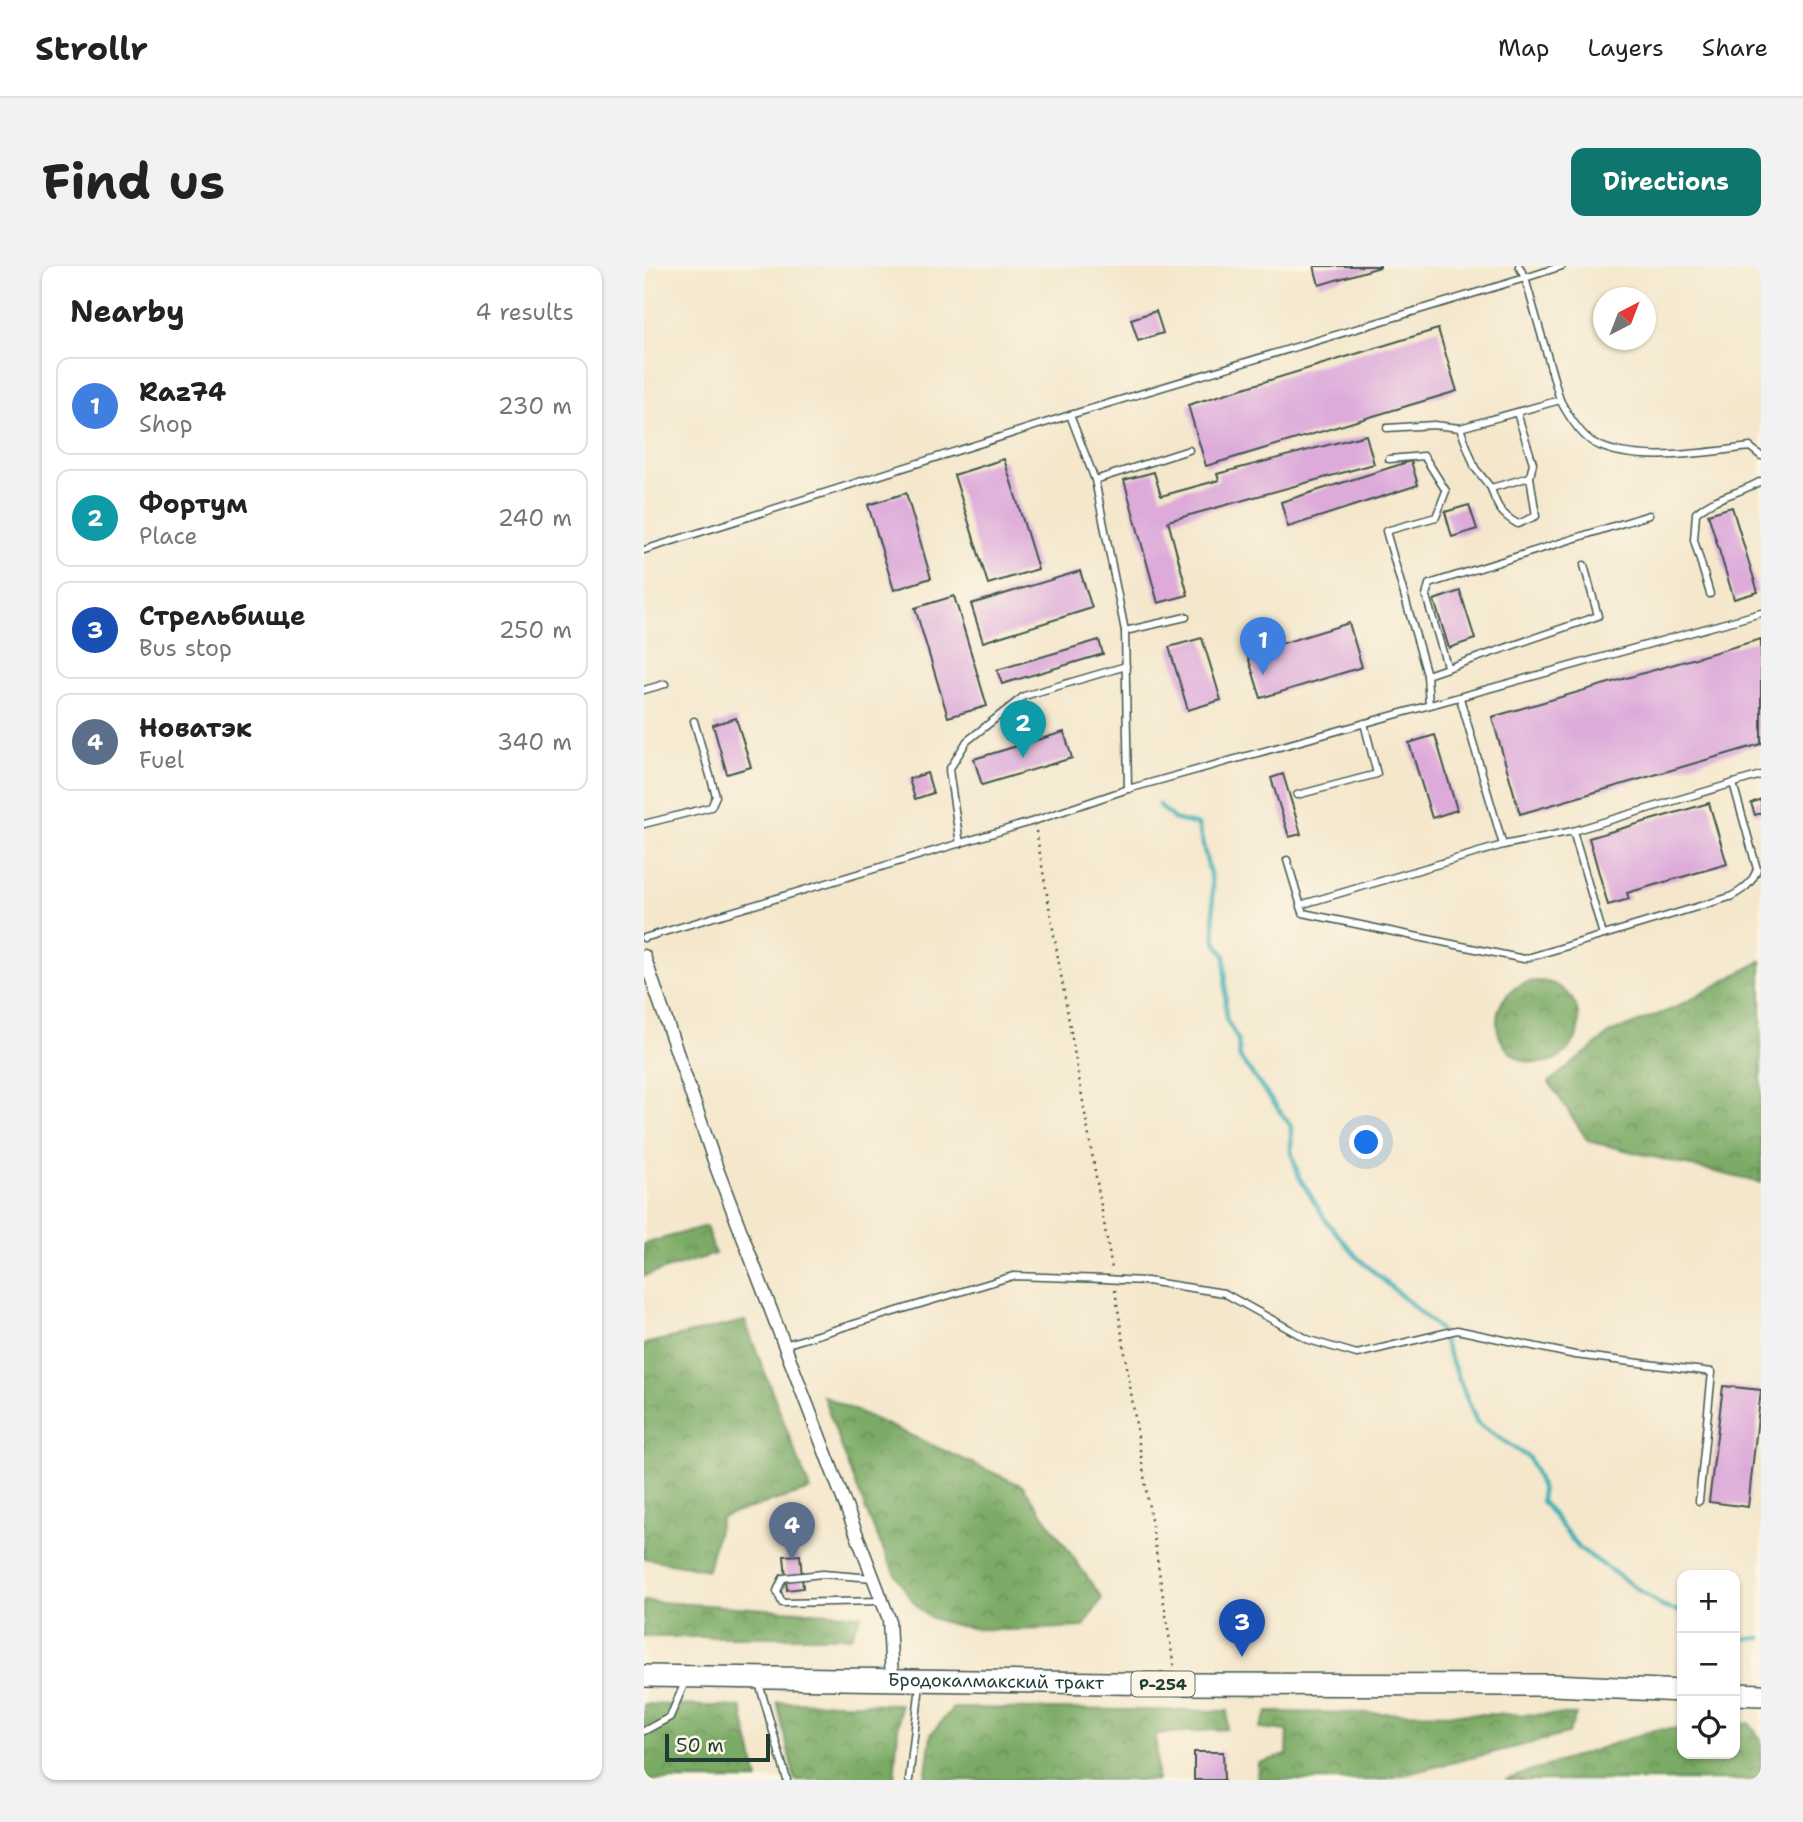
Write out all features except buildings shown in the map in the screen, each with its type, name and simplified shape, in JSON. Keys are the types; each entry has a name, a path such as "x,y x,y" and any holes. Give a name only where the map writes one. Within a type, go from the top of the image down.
{"main road":[{"name":"Бродокалмакский тракт","path":"644,1676 1175,1684 1553,1685 1677,1691"},
{"path":"1740,1694 1761,1695"}],"street":[{"path":"644,956 717,1169 889,1619 892,1680"}],"lane":[{"path":"1520,266 1560,400 1569,418 1593,443 1670,457 1750,447 1761,456"},
{"path":"644,550 1070,415 1562,266"},
{"path":"1387,428 1434,425 1460,428 1560,400"},
{"path":"1460,428 1475,467 1491,488 1496,504 1504,517 1518,524 1536,516 1530,477 1533,463 1517,413"},
{"path":"1070,415 1096,480 1125,631 1128,789"},
{"path":"1096,480 1189,450"},
{"path":"1389,459 1424,456 1446,491 1436,517 1386,531 1427,675 1429,705"},
{"path":"1491,488 1530,477"},
{"path":"1710,594 1694,540 1696,513 1710,500 1746,490 1761,481"},
{"path":"1447,666 1426,596 1429,584 1649,515"},
{"path":"1427,675 1598,616 1584,565"},
{"path":"644,938 960,844 1128,789 1761,613"},
{"path":"1125,631 1186,618"},
{"path":"960,844 949,771 967,741 1024,696 1126,666"},
{"path":"644,690 665,684"},
{"path":"1460,698 1503,845"},
{"path":"644,824 711,807 716,796 694,721"},
{"path":"1297,795 1377,774 1364,723"},
{"path":"1300,905 1503,845 1573,831 1761,775"},
{"path":"1287,860 1303,913 1524,959 1730,897 1753,880 1757,869 1732,783"},
{"path":"1573,831 1603,934"},
{"path":"784,1345 1013,1276 1121,1280 1224,1293 1308,1340 1357,1354 1457,1330 1575,1354 1712,1372 1699,1501"},
{"path":"873,1578 823,1574 783,1578 777,1591 782,1603 882,1601"},
{"path":"644,1731 670,1717 687,1677"},
{"path":"758,1678 787,1780"},
{"path":"909,1780 920,1680"}],"path":[{"path":"1034,821 1137,1413 1173,1646 1175,1684"}],"green space":[{"path":"1761,961 1761,1183 1588,1141 1549,1082 1612,1032 1675,1008"},
{"path":"1538,981 1554,984 1567,993 1576,1006 1579,1022 1576,1038 1567,1051 1554,1060 1538,1063 1522,1060 1509,1051 1500,1038 1497,1022 1500,1006 1509,993 1522,984"},
{"path":"706,1226 715,1254 644,1276 644,1244"},
{"path":"745,1321 810,1490 721,1517 708,1570 644,1558 644,1344"},
{"path":"823,1396 1023,1486 1102,1598 1084,1627 1007,1630 969,1628 932,1618 917,1605 900,1582 884,1552"},
{"path":"644,1601 861,1615 851,1637 644,1637"},
{"path":"777,1702 900,1704 894,1780 795,1780"},
{"path":"644,1704 741,1707 758,1780 644,1780"},
{"path":"953,1708 1228,1711 1227,1729 1156,1734 1157,1780 925,1780 931,1734"},
{"path":"1268,1712 1576,1715 1568,1734 1382,1780 1257,1780 1258,1763 1287,1755 1288,1731 1260,1728"},
{"path":"1749,1723 1761,1739 1761,1780 1505,1780 1654,1730 1677,1728 1677,1759 1740,1759 1740,1724"}],"waterway":[{"path":"1159,805 1174,819 1198,825 1212,882 1215,941 1225,956 1226,1019 1238,1040 1240,1058 1291,1126 1291,1151 1299,1177 1327,1222 1357,1257 1438,1328 1477,1423 1529,1458 1541,1487 1542,1501 1579,1548 1663,1607 1677,1611"},
{"path":"1740,1639 1761,1638"}],"place":[{"name":"Raz74","path":"1263,675"},
{"name":"Фортум","path":"1023,758"},
{"name":"Новатэк","path":"792,1560"},
{"name":"Стрельбище","path":"1242,1657"}]}
